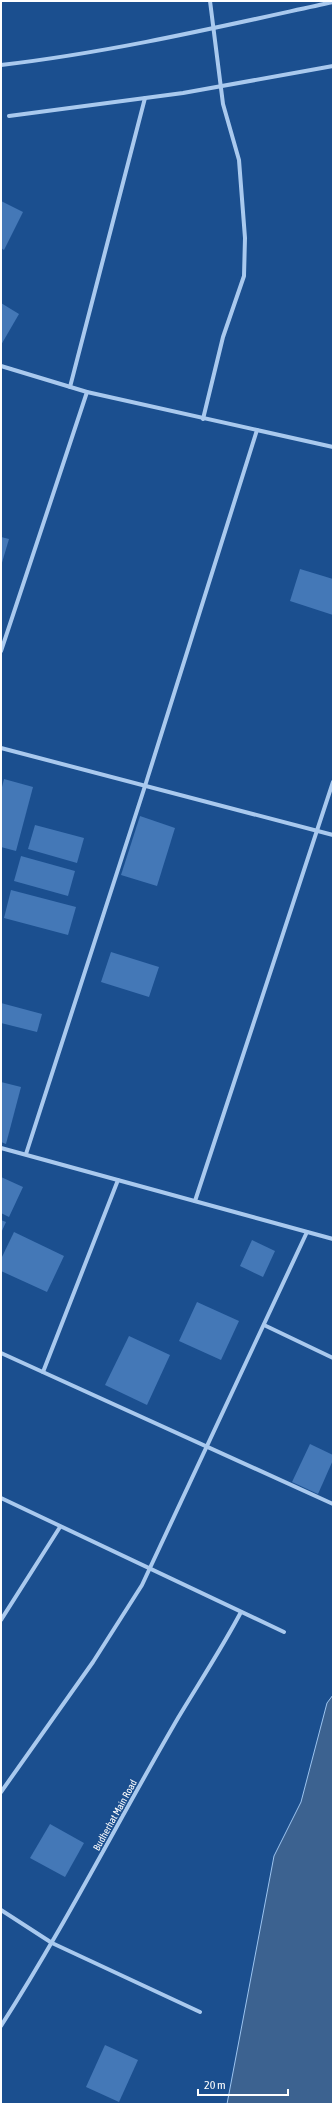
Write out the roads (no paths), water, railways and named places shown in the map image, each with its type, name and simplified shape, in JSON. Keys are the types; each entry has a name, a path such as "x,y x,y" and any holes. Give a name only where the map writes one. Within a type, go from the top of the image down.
{"street":[{"path":"203,419 223,337 244,276 245,238 239,160 223,104 214,43 214,28 210,1"},
{"path":"1,65 40,60 214,28 333,2"},
{"path":"10,116 145,98 333,66"},
{"path":"70,387 145,98"},
{"path":"1,366 87,392 333,447"},
{"path":"1,651 87,392"},
{"path":"26,1154 145,786 257,430"},
{"path":"1,748 333,835"},
{"path":"195,1201 333,782"},
{"path":"1,1148 333,1239"},
{"path":"43,1372 118,1180"},
{"path":"1,1792 93,1662 150,1569 307,1232"},
{"path":"264,1326 333,1358"},
{"path":"1,1353 333,1504"},
{"path":"1,1498 284,1632"},
{"path":"1,1620 60,1527"},
{"name":"Budherhat Main Road","path":"1,2026 52,1943 178,1718 226,1641 241,1612"},
{"path":"1,1910 52,1943 200,2012"}],"water":[{"path":"333,1695 333,2104 227,2104 274,1856 301,1802 327,1703"}]}
